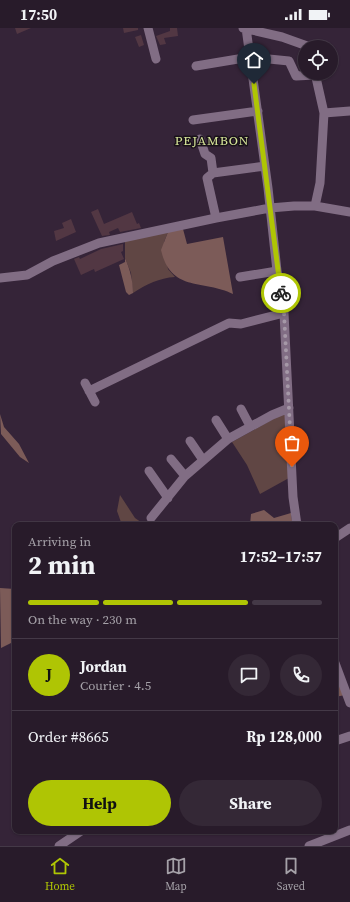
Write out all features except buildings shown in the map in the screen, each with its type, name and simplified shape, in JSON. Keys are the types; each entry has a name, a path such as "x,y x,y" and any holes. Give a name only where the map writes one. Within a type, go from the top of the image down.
{"street":[{"path":"148,28 156,59"},
{"path":"297,522 284,313 277,271 258,111 245,28 298,43"},
{"path":"196,66 250,56 288,61 295,74 298,76"},
{"path":"315,206 320,182 324,113 316,80"},
{"path":"193,120 258,111"},
{"path":"324,113 350,111"},
{"path":"200,140 205,154 212,158 213,173"},
{"path":"216,218 207,178 213,173 265,166"},
{"path":"0,278 27,275 47,264 94,244 216,218 270,208 315,206 350,212"},
{"path":"240,277 277,271"},
{"path":"95,402 87,387 229,323 241,324 284,313"},
{"path":"151,518 184,476 228,439 250,426 289,408"},
{"path":"241,409 250,426"},
{"path":"216,420 228,439"},
{"path":"190,441 203,460"},
{"path":"171,459 184,476"},
{"path":"149,471 168,498"},
{"path":"338,536 350,528"},
{"path":"338,670 350,702"},
{"path":"338,739 350,736"},
{"path":"309,846 350,830"},
{"path":"59,846 77,834"}],"shaded area":[{"path":"183,229 187,244 223,237 233,294 180,279 172,273 166,264 161,250 168,232"},
{"path":"168,232 164,242 168,269 175,277 153,282 133,293 131,273 125,258 125,241"},
{"path":"125,258 130,271 133,293 129,295 126,292 119,265 125,262"},
{"path":"286,412 289,478 260,494 247,465 232,442"},
{"path":"0,414 4,427 19,444 29,463 20,457 1,434"},
{"path":"120,495 135,518 141,522 121,522 117,511"},
{"path":"264,510 274,518 291,513 292,521 250,522 251,514"},
{"path":"0,588 12,589 12,642 1,648"},
{"path":"338,678 345,695 338,696"}],"way so far":[{"path":"281,293 284,313 292,467"}],"district":[{"name":"PEJAMBON","path":"212,140"}],"route":[{"path":"254,84 281,293"}]}
